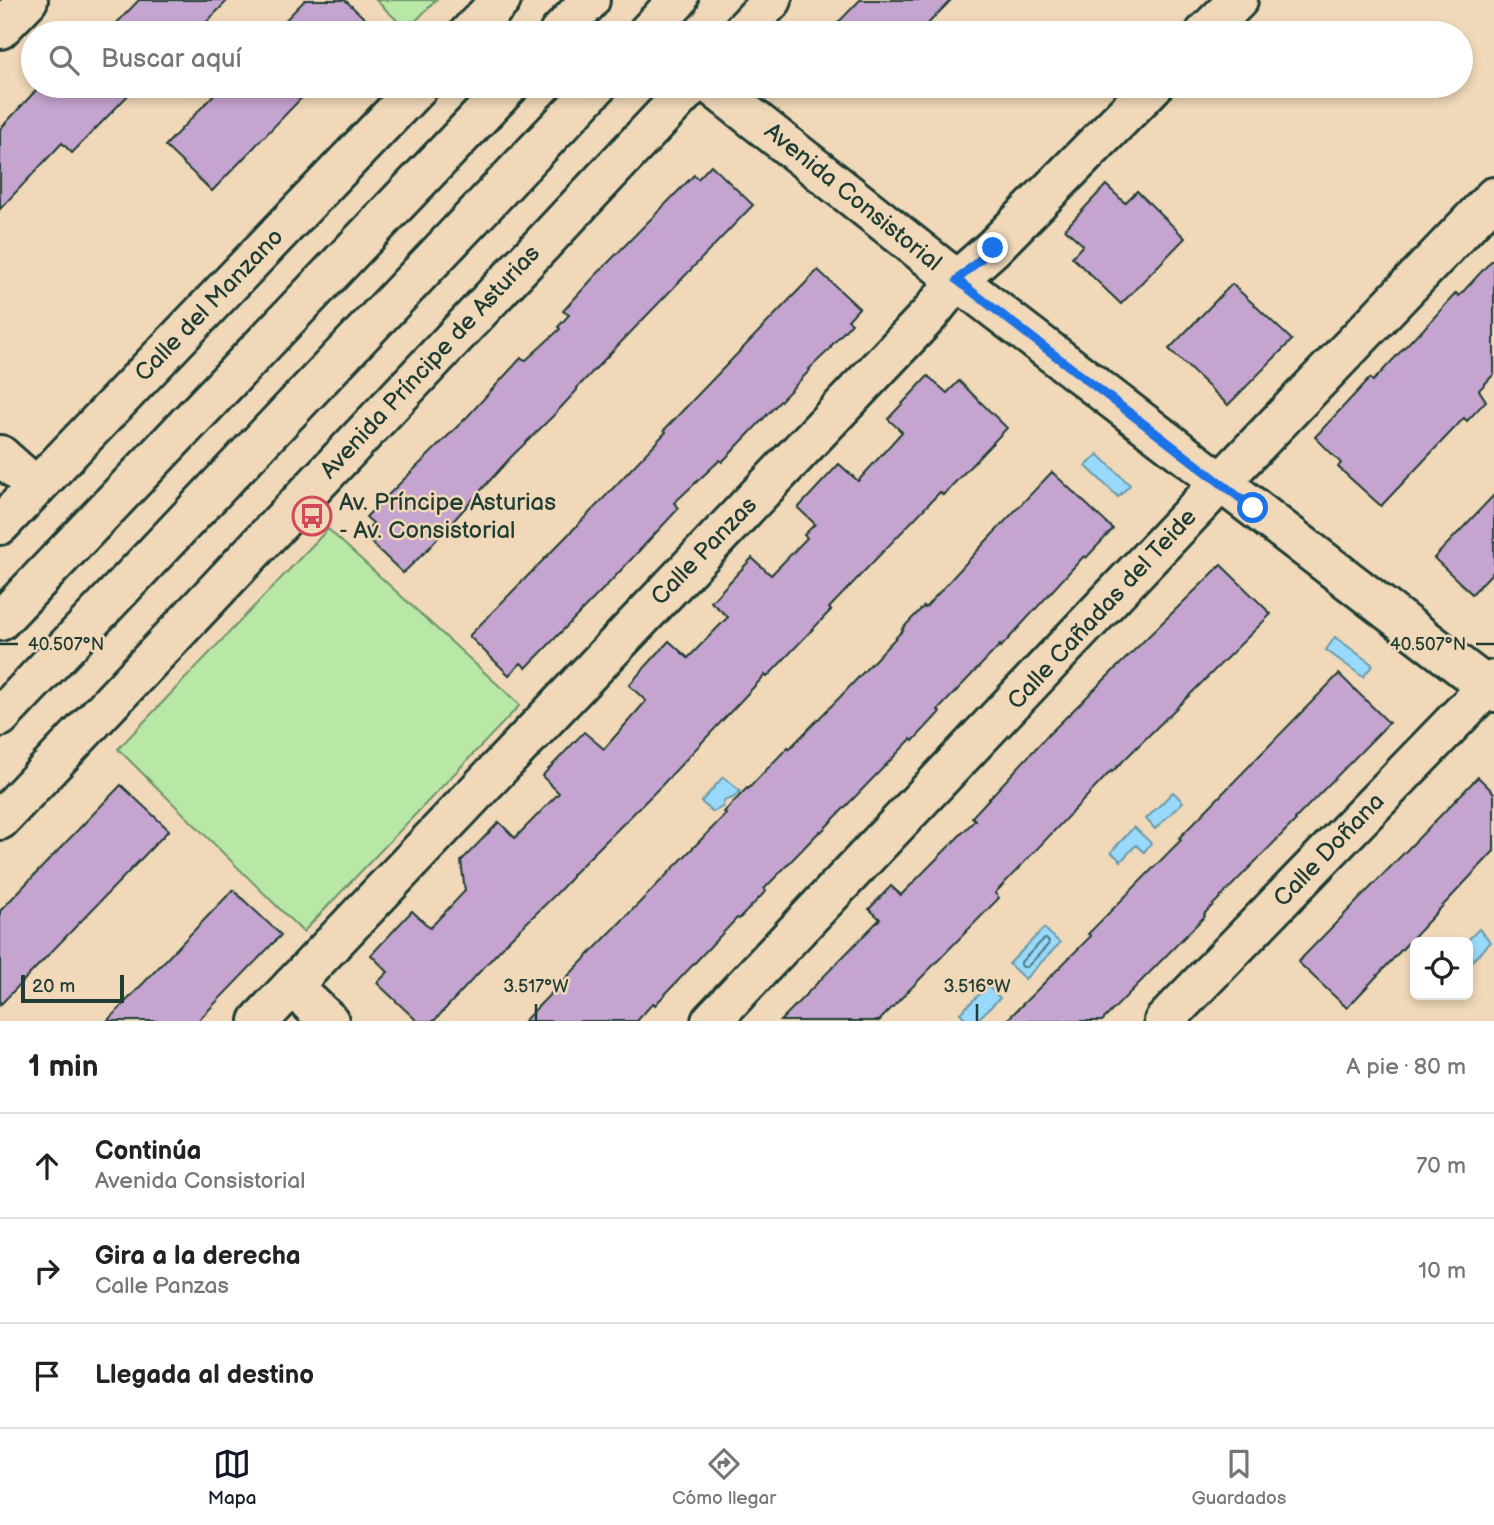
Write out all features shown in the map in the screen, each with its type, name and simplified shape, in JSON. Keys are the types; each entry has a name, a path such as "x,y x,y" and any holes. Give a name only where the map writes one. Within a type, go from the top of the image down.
{"street":[{"path":"480,21 500,0"},
{"path":"570,21 590,0"},
{"path":"658,21 678,0"},
{"path":"752,21 772,0"},
{"path":"1217,21 1238,0"},
{"name":"Calle del Manzano","path":"0,524 408,98"},
{"path":"0,621 498,98"},
{"path":"0,717 586,98"},
{"name":"Avenida Príncipe de Asturias","path":"0,820 680,98"},
{"name":"Avenida Consistorial","path":"727,98 957,280 1492,686"},
{"name":"Calle Panzas","path":"259,1021 929,315 957,280 993,248 1141,98"},
{"name":"Calle Cañadas del Teide","path":"711,1021 1494,197"},
{"path":"0,455 36,487"},
{"name":"Calle Doñana","path":"1164,1021 1492,686"},
{"name":"Avenida Príncipe de Asturias","path":"0,803 56,760"},
{"path":"292,986 329,1021"}],"green space":[{"path":"376,0 436,0 416,21 398,21"},
{"path":"328,529 520,705 303,932 118,749"}],"water":[{"path":"1098,454 1130,485 1118,497 1086,466"},
{"path":"1335,637 1373,665 1363,677 1326,650"},
{"path":"723,777 740,791 733,798 725,800 722,807 713,812 701,802"},
{"path":"1173,792 1183,802 1155,829 1146,819"},
{"path":"1134,827 1151,843 1144,852 1136,845 1121,861 1111,852"},
{"path":"1044,928 1060,943 1025,979 1009,964"},
{"path":"1479,929 1491,942 1473,960 1473,937"},
{"path":"988,986 1000,998 976,1021 968,1021 960,1013"}],"building":[{"path":"139,0 228,0 208,21 119,21"},
{"path":"305,0 345,0 367,21 285,21"},
{"path":"860,0 951,0 931,21 840,21"},
{"path":"29,98 125,98 72,153 62,143 0,209 0,129"},
{"path":"211,98 301,98 212,191 165,146"},
{"path":"711,165 753,205 403,573 363,535 373,523 366,517 468,416 521,358 526,360 560,329 558,327 569,315 563,311 595,276 694,175 698,179"},
{"path":"1106,185 1125,203 1137,191 1185,238 1121,304 1072,257 1083,245 1065,229"},
{"path":"1494,258 1494,374 1479,390 1486,401 1467,421 1464,418 1381,506 1338,467 1341,463 1315,437 1370,378 1373,381 1456,293 1459,296"},
{"path":"818,270 859,308 848,320 852,323 722,462 720,460 674,503 679,508 610,582 526,668 521,663 509,675 469,636 601,501 666,432 664,430"},
{"path":"1232,284 1292,340 1228,405 1169,349"},
{"path":"928,376 947,393 959,381 1007,428 943,495 940,492 767,677 765,675 434,1021 417,1021 377,983 388,972 371,955 412,911 430,928 465,891 461,861 499,822 515,838 559,793 542,776 584,732 604,749 646,701 629,685 669,641 688,658 728,617 711,602 752,558 771,575 807,538 804,535 815,524 798,508 839,464 858,481 902,432 888,419"},
{"path":"1052,472 1113,529 938,710 940,712 913,741 911,739 820,831 764,889 766,891 637,1021 524,1021 726,814 724,812 747,788 840,697"},
{"path":"1494,495 1494,571 1472,594 1434,558"},
{"path":"1221,565 1271,614 1111,771 995,893 999,898 879,1021 780,1021 880,919 869,909 891,886 901,895 975,820 972,817 1049,734"},
{"path":"1339,674 1389,723 1204,914 1205,916 1102,1021 1006,1021 1091,936 1088,934"},
{"path":"1478,777 1494,793 1494,851 1413,937 1410,937 1410,941 1347,1008 1298,962"},
{"path":"121,785 169,830 0,1005 0,911"},
{"path":"233,890 281,935 198,1021 107,1021"}],"place":[{"name":"Av. Príncipe Asturias - Av. Consistorial","path":"312,516"}],"route":[{"path":"993,248 957,280 1253,508"}]}
